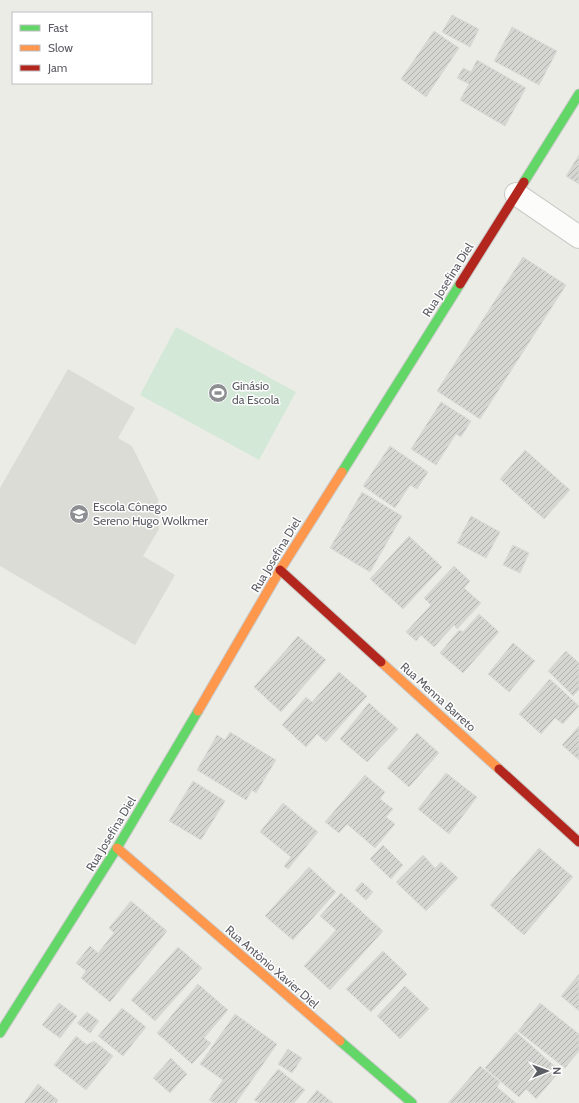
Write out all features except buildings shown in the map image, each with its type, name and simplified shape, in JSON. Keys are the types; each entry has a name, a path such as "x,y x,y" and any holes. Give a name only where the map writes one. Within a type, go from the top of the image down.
{"street":[{"name":"Rua Josefina Diel","path":"0,1033 117,848 280,570 579,94"},
{"path":"516,194 579,237"},
{"name":"Rua Menna Barreto","path":"280,570 579,842"},
{"name":"Rua Antônio Xavier Diel","path":"117,848 412,1103"}],"shaded area":[{"name":"Escola Cônego Sereno Hugo Wolkmer","path":"68,369 135,408 118,438 132,446 158,499 159,529 143,556 175,575 135,645 0,566 0,488"}],"green space":[{"name":"Ginásio da Escola","path":"176,327 296,392 259,460 140,395"}],"traffic: fast":[{"path":"524,182 579,94"},
{"path":"342,472 460,284"},
{"path":"0,1033 117,848 198,711"},
{"path":"340,1041 412,1103"}],"traffic: slow":[{"path":"198,711 280,570 342,472"},
{"path":"381,662 499,769"},
{"path":"117,848 340,1041"}],"traffic: jam":[{"path":"460,284 524,182"},
{"path":"280,570 381,662"},
{"path":"499,769 579,842"}],"place":[{"name":"Ginásio da Escola","path":"218,393"},
{"name":"Escola Cônego Sereno Hugo Wolkmer","path":"79,514"}]}
